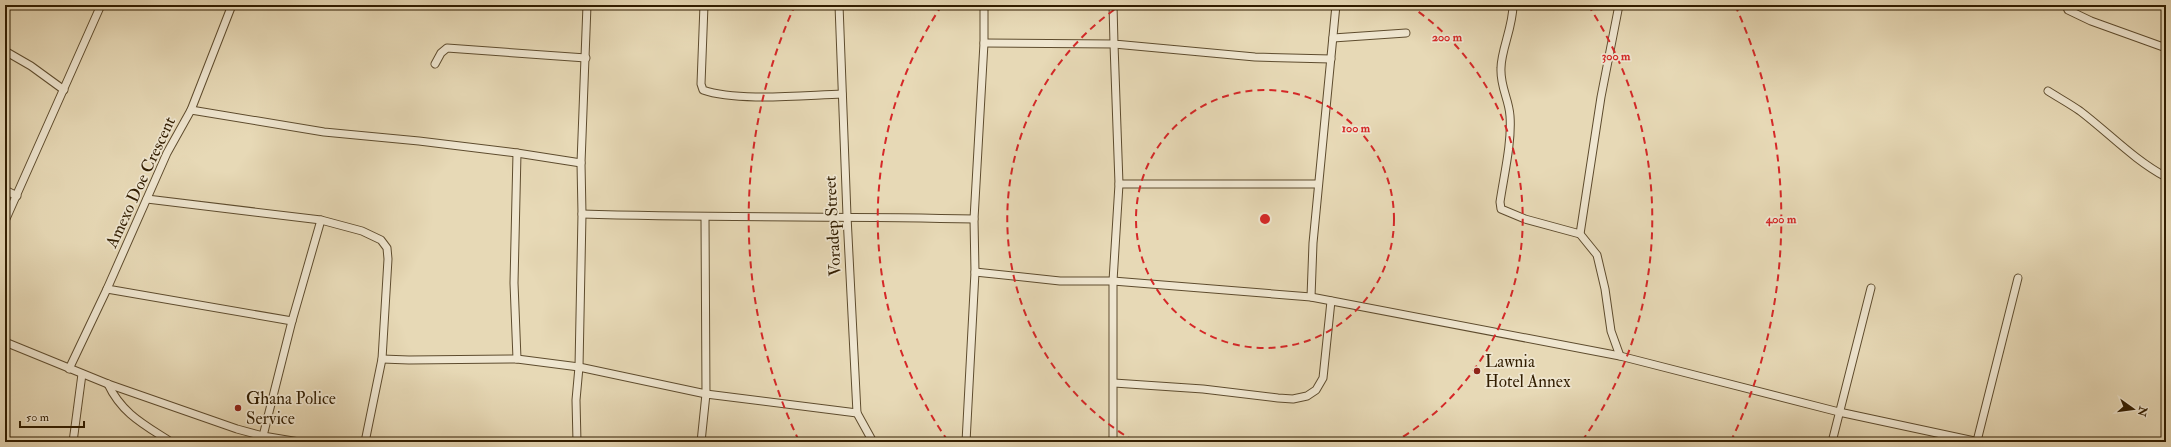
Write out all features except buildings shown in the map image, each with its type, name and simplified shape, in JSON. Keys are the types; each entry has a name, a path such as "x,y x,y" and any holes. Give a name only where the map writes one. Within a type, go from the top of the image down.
{"street":[{"path":"5,221 101,5"},
{"name":"Amexo Doe Crescent","path":"69,369 107,289 167,153 191,110 232,5"},
{"path":"577,442 576,400 579,367 582,214 581,164 587,5"},
{"path":"704,5 701,84 704,90 725,94 766,96 842,94"},
{"name":"Voradep Street","path":"839,5 847,216 857,413 873,442"},
{"path":"966,442 975,272 974,218 984,43 984,5"},
{"path":"1113,5 1119,184 1113,281 1113,442"},
{"path":"1311,297 1312,243 1336,5"},
{"path":"1513,5 1509,34 1500,66 1501,85 1508,102 1511,127 1500,202 1502,209 1525,219 1580,234 1597,255 1605,289 1610,331 1620,356"},
{"path":"1580,234 1601,97 1619,5"},
{"path":"2066,5 2068,10 2092,21 2166,48"},
{"path":"1333,38 1406,33"},
{"path":"984,43 1114,44 1256,57 1331,59"},
{"path":"435,64 441,53 447,48 586,58"},
{"path":"5,51 31,66 64,90"},
{"path":"2048,91 2079,111 2153,170 2166,177"},
{"path":"191,110 324,132 419,141 517,153 581,164"},
{"path":"517,153 514,204 514,283 517,359"},
{"path":"1119,184 1318,184"},
{"path":"5,190 17,196"},
{"path":"147,199 321,220 362,230 381,240 387,248 382,359 365,442"},
{"path":"582,214 705,218 847,216 974,218"},
{"path":"701,442 706,394 705,218"},
{"path":"263,436 292,321 321,220"},
{"path":"975,272 1060,281 1113,281 1311,297 1620,356 1839,412 1978,442 2018,278"},
{"path":"1832,442 1871,288"},
{"path":"107,289 292,321"},
{"path":"1114,383 1203,389 1278,398 1308,396 1316,390 1323,378 1331,301"},
{"path":"5,342 108,384 263,436 299,442"},
{"path":"382,359 517,359 579,367 706,394 857,413"},
{"path":"73,442 82,374"},
{"path":"108,384 116,400 132,417 171,442"}],"place":[{"name":"Lawnia Hotel Annex","path":"1477,371"},
{"name":"Ghana Police Service","path":"238,408"}]}
